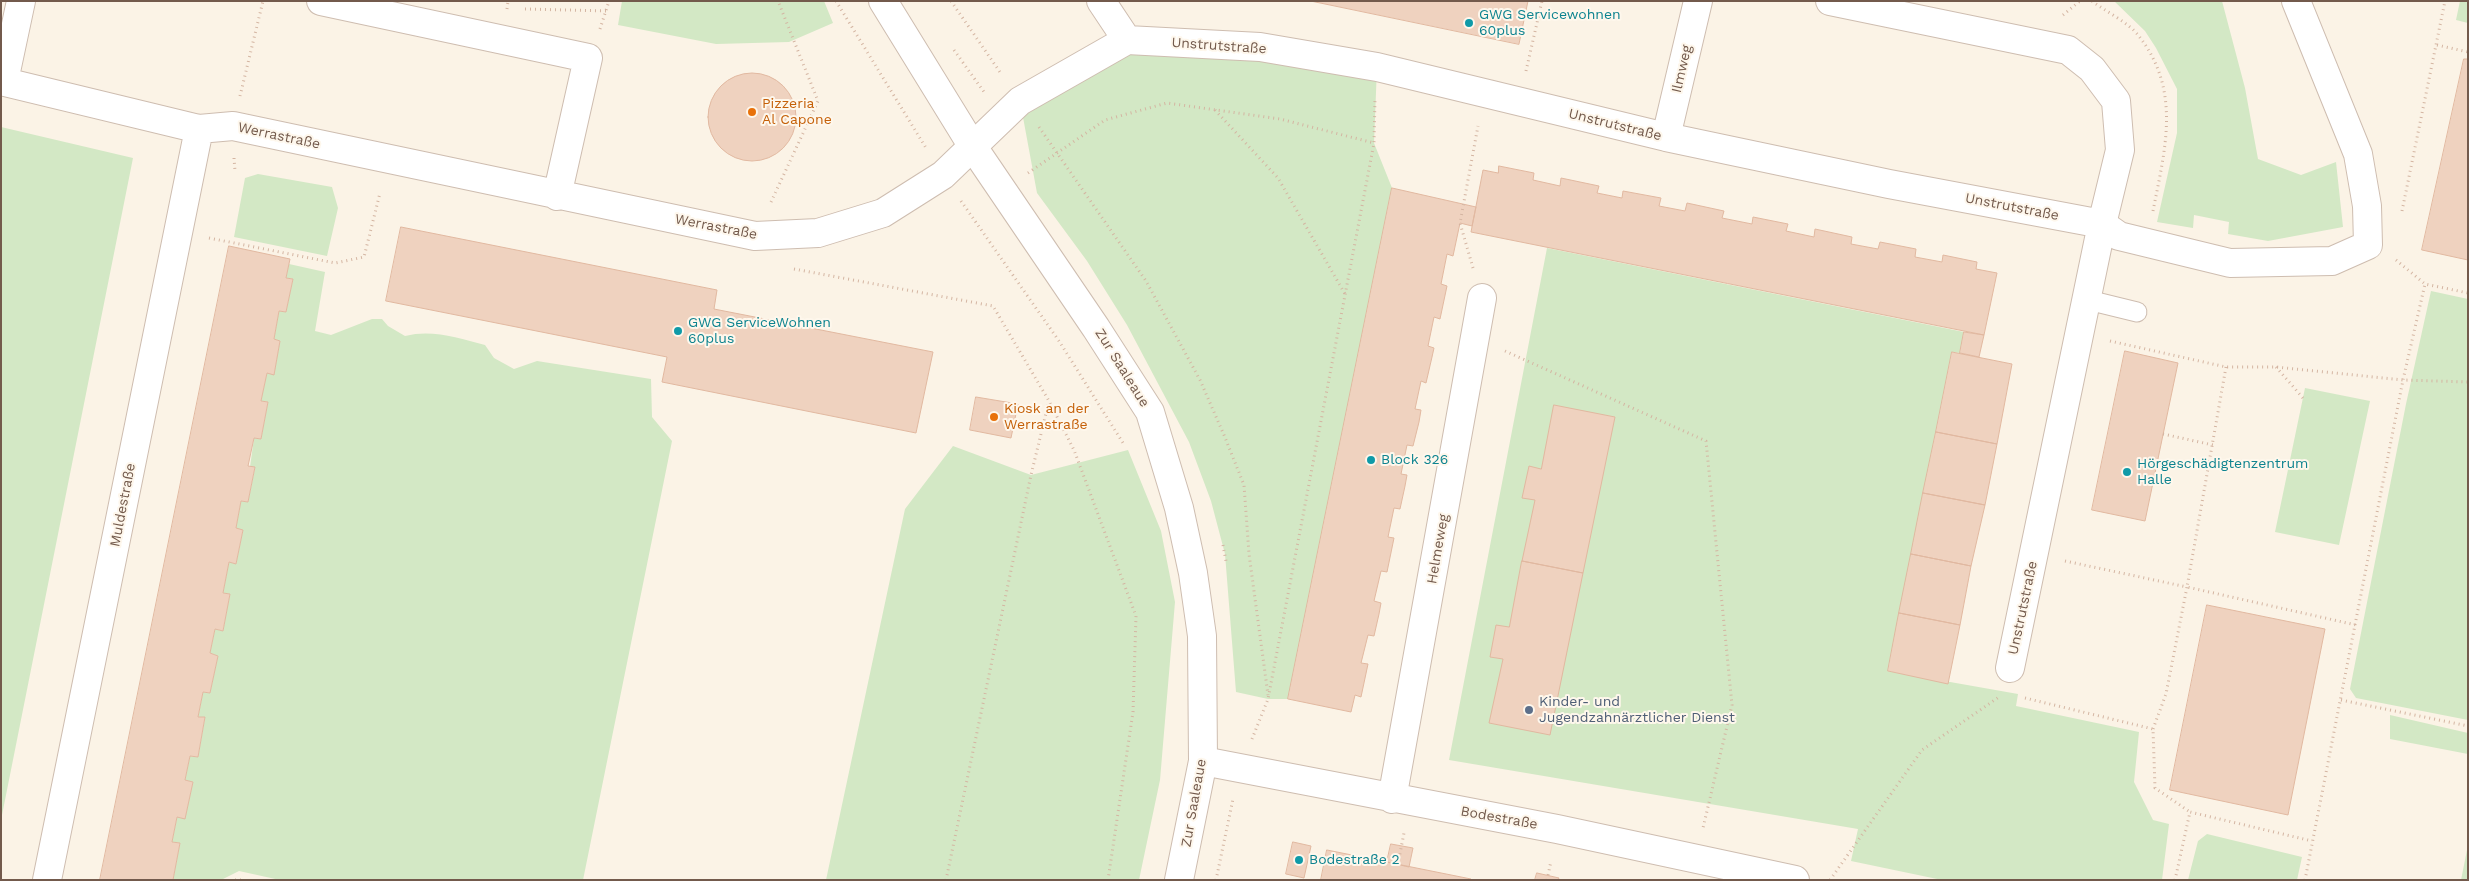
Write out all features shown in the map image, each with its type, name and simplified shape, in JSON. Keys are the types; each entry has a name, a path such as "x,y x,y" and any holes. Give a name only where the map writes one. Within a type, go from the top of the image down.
{"street":[{"path":"2,81 21,1"},
{"path":"321,1 588,58 557,196"},
{"name":"Zur Saaleaue","path":"883,1 973,147 1008,196 1150,412 1179,508 1193,573 1202,636 1203,761 1179,880"},
{"path":"973,147 1020,101 1128,40 1101,1"},
{"name":"Ilmweg","path":"1666,137 1698,1"},
{"name":"Unstrutstraße","path":"1830,1 2068,50 2092,69 2116,101 2120,150 2102,224 2035,555 2007,681"},
{"name":"Unstrutstraße","path":"1128,40 1260,47 1377,67 1666,137 1889,184 2102,224 2119,236 2230,263 2332,261 2368,245 2367,206 2358,154 2296,1"},
{"name":"Werrastraße","path":"2,81 199,130 233,126 557,196 755,236 818,233 883,213 943,175 973,147"},
{"name":"Muldestraße","path":"47,880 199,130"},
{"name":"Helmeweg","path":"1392,799 1482,298"},
{"name":"Bodestraße","path":"1203,761 1392,799 1557,829 1795,880"}],"lane":[{"path":"2088,300 2137,312"}],"path":[{"path":"235,171 233,126 263,1"},
{"path":"755,236 818,101 778,1"},
{"path":"836,1 943,175 1059,341 1128,450"},
{"path":"951,1 1146,281 1200,380 1244,485 1250,554 1268,700"},
{"path":"1520,101 1542,1"},
{"path":"2400,218 2445,1"},
{"path":"498,7 607,11"},
{"path":"2436,45 2468,52"},
{"path":"1216,880 1240,768 1268,700 1374,143 1377,67"},
{"path":"1470,258 1460,222 1484,92"},
{"path":"1008,196 1025,175 1105,120 1167,103 1280,119 1374,143"},
{"path":"1215,110 1278,178 1345,294"},
{"path":"206,237 335,263 364,257 380,193"},
{"path":"2392,256 2425,284 2468,293"},
{"path":"790,268 993,306 1049,401 1074,450 1136,616 1133,712 1108,880"},
{"path":"2305,880 2403,380 2425,284"},
{"path":"2080,335 2226,367 2276,367 2403,380 2468,382"},
{"path":"1476,338 1706,441 1732,705 1696,858"},
{"path":"2226,367 2166,694 2153,729 2155,788 2190,812 2312,841"},
{"path":"2276,367 2303,398"},
{"path":"946,880 1029,485 1049,401"},
{"path":"2163,434 2213,445"},
{"path":"2035,555 2356,625"},
{"path":"1830,880 1922,750 2007,681"},
{"path":"2024,698 2153,729"},
{"path":"2341,700 2468,726"},
{"path":"2175,880 2190,812"},
{"path":"1398,864 1402,846"},
{"path":"1547,880 1548,875"},
{"path":"235,880 241,880"}],"green space":[{"path":"622,1 824,1 833,23 789,42 716,44 618,25"},
{"path":"2114,1 2222,1 2245,88 2258,159 2301,175 2336,162 2343,227 2268,241 2228,234 2229,222 2194,215 2193,228 2157,222 2177,133 2177,89 2145,31"},
{"path":"2460,1 2468,1 2468,23 2456,20"},
{"path":"1127,40 1377,67 1374,143 1392,188 1288,699 1268,699 1236,692 1225,554 1211,501 1189,442 1127,325 1087,261 1037,193 1020,101"},
{"path":"1,127 133,158 1,820"},
{"path":"258,174 332,187 338,208 327,256 234,237 245,178"},
{"path":"1547,248 1964,332 1960,353 1952,352 1888,671 2018,694 2016,706 2139,732 2134,782 2153,820 2169,824 2162,880 1942,880 1851,861 1858,829 1449,760"},
{"path":"289,264 325,272 315,331 331,335 372,319 382,319 388,326 405,336 425,333 435,334 485,345 494,358 514,369 537,361 651,379 652,417 672,441 583,880 280,880 239,871 221,880 173,880 180,843 172,842 177,817 185,818 193,782 185,780 190,756 198,757 205,718 198,717 203,692 210,693 218,656 210,653 215,629 223,631 230,594 223,593 229,562 236,564 243,530 236,528 241,501 248,502 255,468 250,467 254,438 261,439 268,402 261,401 267,373 274,374 280,341 274,339 279,311 286,312 293,279 286,278"},
{"path":"2431,291 2468,299 2468,720 2356,698 2350,689 2406,404"},
{"path":"2305,388 2370,401 2339,545 2275,532"},
{"path":"953,446 1031,475 1128,450 1161,531 1175,602 1160,780 1139,880 826,880 905,509"},
{"path":"2390,715 2468,733 2468,754 2390,739"},
{"path":"2207,834 2302,857 2297,880 2188,880 2198,841"},
{"path":"2468,845 2468,880 2461,880"}],"building":[{"name":"GWG Servicewohnen 60plus","path":"1311,1 1528,1 1519,44"},
{"path":"2464,59 2468,59 2468,260 2422,250"},
{"name":"Pizzeria Al Capone","path":"752,73 769,76 777,80 789,92 793,100 796,117 793,134 789,142 777,154 769,158 752,161 735,158 727,154 715,142 711,134 708,117 711,100 715,92 727,80 735,76"},
{"path":"1499,166 1534,173 1533,180 1560,186 1561,178 1599,186 1597,193 1622,198 1623,191 1661,198 1659,206 1685,211 1687,203 1724,211 1722,218 1752,224 1753,217 1788,224 1786,231 1814,237 1815,229 1852,237 1851,244 1878,249 1880,242 1916,249 1915,257 1942,262 1943,255 1977,262 1976,269 1997,273 1984,335 1471,232 1483,170 1498,173"},
{"name":"Block 326","path":"1392,188 1476,207 1472,226 1460,223 1453,256 1447,254 1441,284 1447,286 1440,319 1434,317 1428,346 1434,348 1426,383 1421,381 1415,409 1421,410 1419,422 1413,446 1407,445 1401,474 1407,475 1400,509 1394,508 1388,537 1394,538 1387,572 1381,571 1374,601 1381,603 1379,614 1374,636 1368,635 1361,663 1368,664 1361,697 1355,695 1351,712 1288,699"},
{"name":"GWG ServiceWohnen 60plus","path":"401,227 717,290 714,309 933,352 916,433 662,382 667,357 386,301"},
{"path":"229,246 290,259 286,278 293,279 286,312 279,311 274,339 280,341 274,375 267,373 261,401 268,402 261,439 254,438 248,466 255,467 248,502 241,501 236,528 243,530 236,564 229,562 223,593 230,594 223,631 215,629 210,653 218,656 210,693 203,692 198,717 205,717 198,757 190,756 185,780 193,782 185,819 177,817 172,842 180,843 173,880 100,880"},
{"path":"1964,332 1984,335 1979,357 1960,353"},
{"name":"Hörgeschädigtenzentrum Halle","path":"2125,351 2178,363 2145,521 2092,510"},
{"path":"1952,352 2012,364 1997,444 1936,432"},
{"name":"Kiosk an der Werrastraße","path":"976,397 1018,404 1011,438 970,430"},
{"path":"1554,405 1615,417 1583,573 1522,561 1535,500 1522,498 1529,466 1541,469"},
{"path":"1936,432 1997,444 1985,505 1923,493"},
{"path":"1923,493 1985,505 1971,566 1911,554"},
{"path":"1911,554 1971,566 1960,625 1899,613"},
{"path":"1522,561 1583,573 1550,735 1489,723 1503,659 1490,657 1496,625 1509,627"},
{"path":"2207,605 2325,629 2288,815 2170,790"},
{"path":"1899,613 1960,625 1948,684 1888,671"},
{"name":"Bodestraße 2","path":"1293,842 1311,846 1304,878 1286,874"},
{"path":"1391,844 1413,848 1409,867 1387,862"},
{"path":"1327,850 1471,879 1471,880 1321,880"},
{"path":"1537,873 1559,878 1558,880 1535,880"}],"place":[{"name":"GWG Servicewohnen 60plus","path":"1469,23"},
{"name":"Pizzeria Al Capone","path":"752,112"},
{"name":"GWG ServiceWohnen 60plus","path":"678,331"},
{"name":"Kiosk an der Werrastraße","path":"994,417"},
{"name":"Block 326","path":"1371,460"},
{"name":"Hörgeschädigtenzentrum Halle","path":"2127,472"},
{"name":"Kinder- und Jugendzahnärztlicher Dienst","path":"1529,710"},
{"name":"Bodestraße 2","path":"1299,860"}]}
